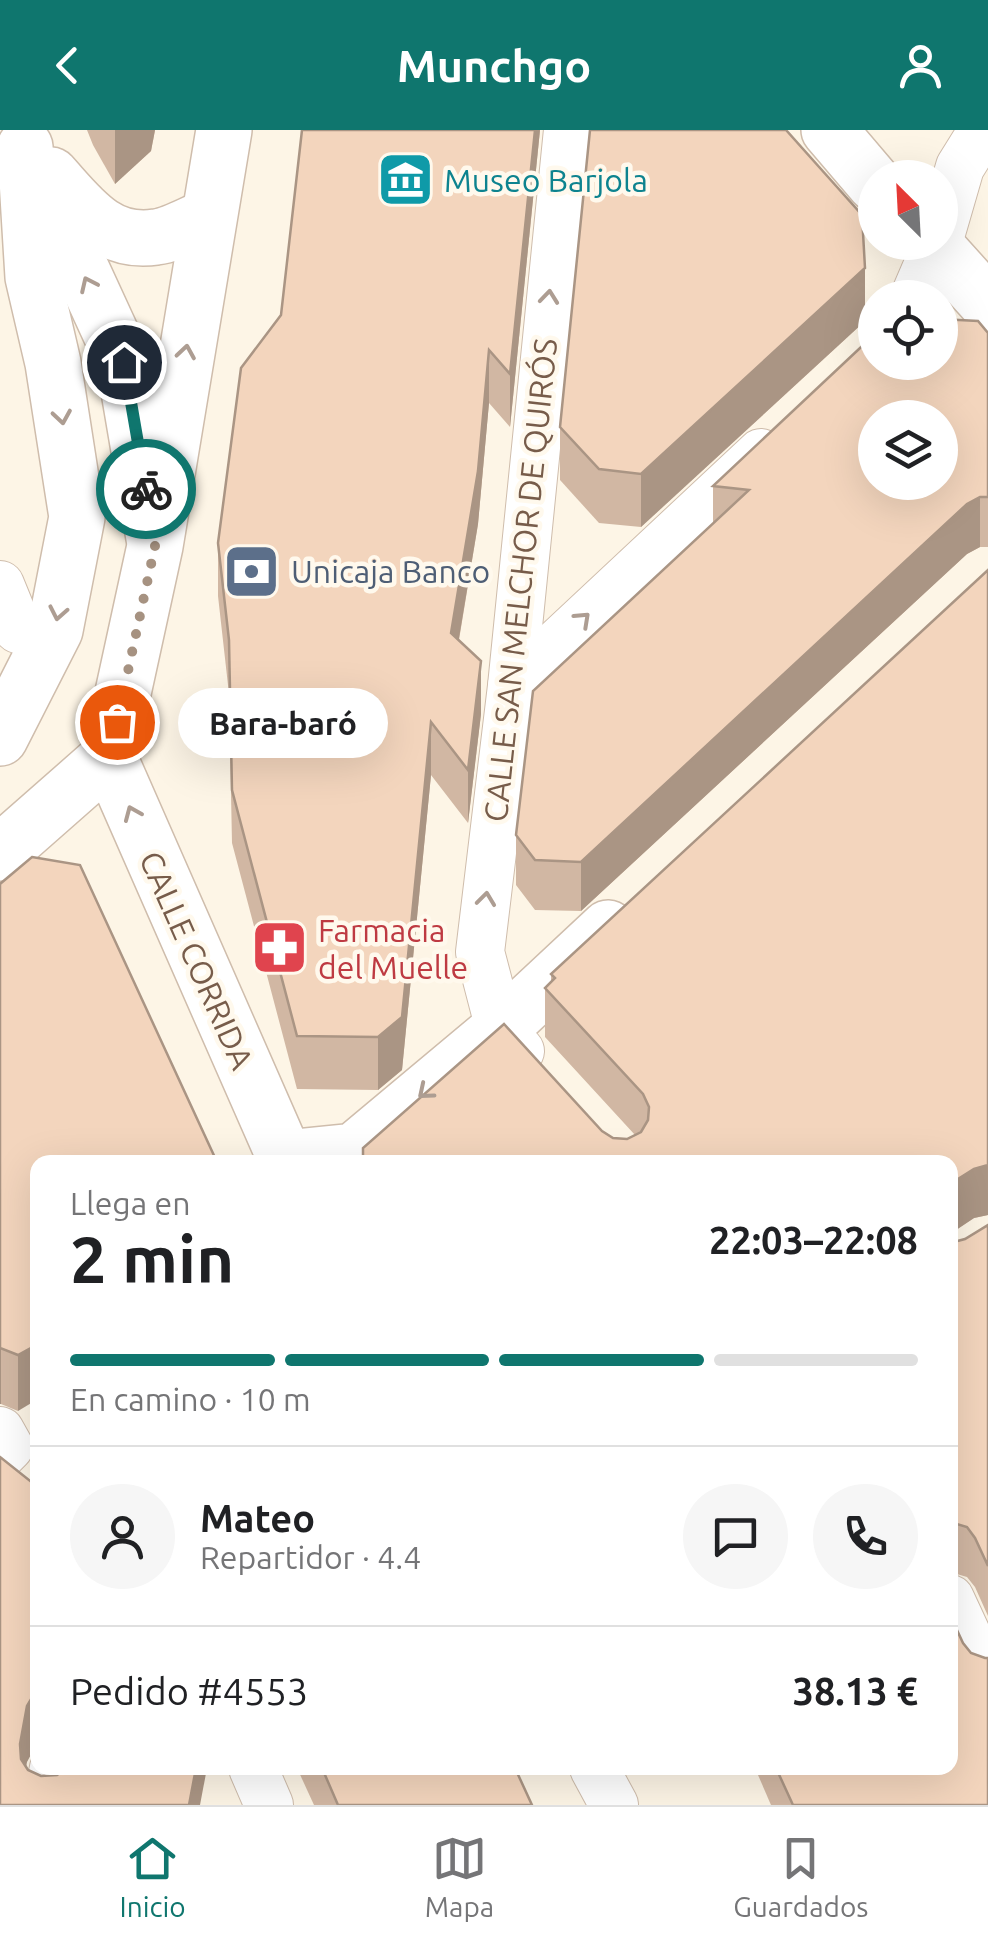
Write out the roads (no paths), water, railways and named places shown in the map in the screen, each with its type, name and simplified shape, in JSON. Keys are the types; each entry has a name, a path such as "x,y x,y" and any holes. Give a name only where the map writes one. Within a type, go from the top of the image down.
{"street":[{"path":"0,853 109,757 155,546 224,130"},
{"name":"CALLE SAN MELCHOR DE QUIRÓS","path":"500,1029 480,952 512,686 568,130"},
{"path":"829,130 858,164"},
{"path":"958,173 983,130"},
{"path":"22,139 94,223 124,235 156,238 208,217"},
{"path":"0,738 55,630 77,517 54,363 32,278 22,139"},
{"path":"22,139 124,362 155,546"},
{"path":"952,260 988,304"},
{"path":"512,686 788,428"},
{"path":"0,585 18,629"},
{"name":"CALLE CORRIDA","path":"109,757 284,1155"},
{"path":"328,1155 354,1152 500,1029 643,896"},
{"path":"500,1029 546,1079"},
{"path":"958,1617 988,1681"},
{"path":"47,1805 53,1775"},
{"path":"236,1805 241,1775"},
{"path":"256,1775 269,1805"},
{"path":"598,1775 614,1805"}],"place":[{"name":"Museo Barjola","path":"405,180"},
{"name":"Unicaja Banco","path":"252,571"},
{"name":"Bara-baró","path":"117,722"},
{"name":"Farmacia del Muelle","path":"279,948"}]}
